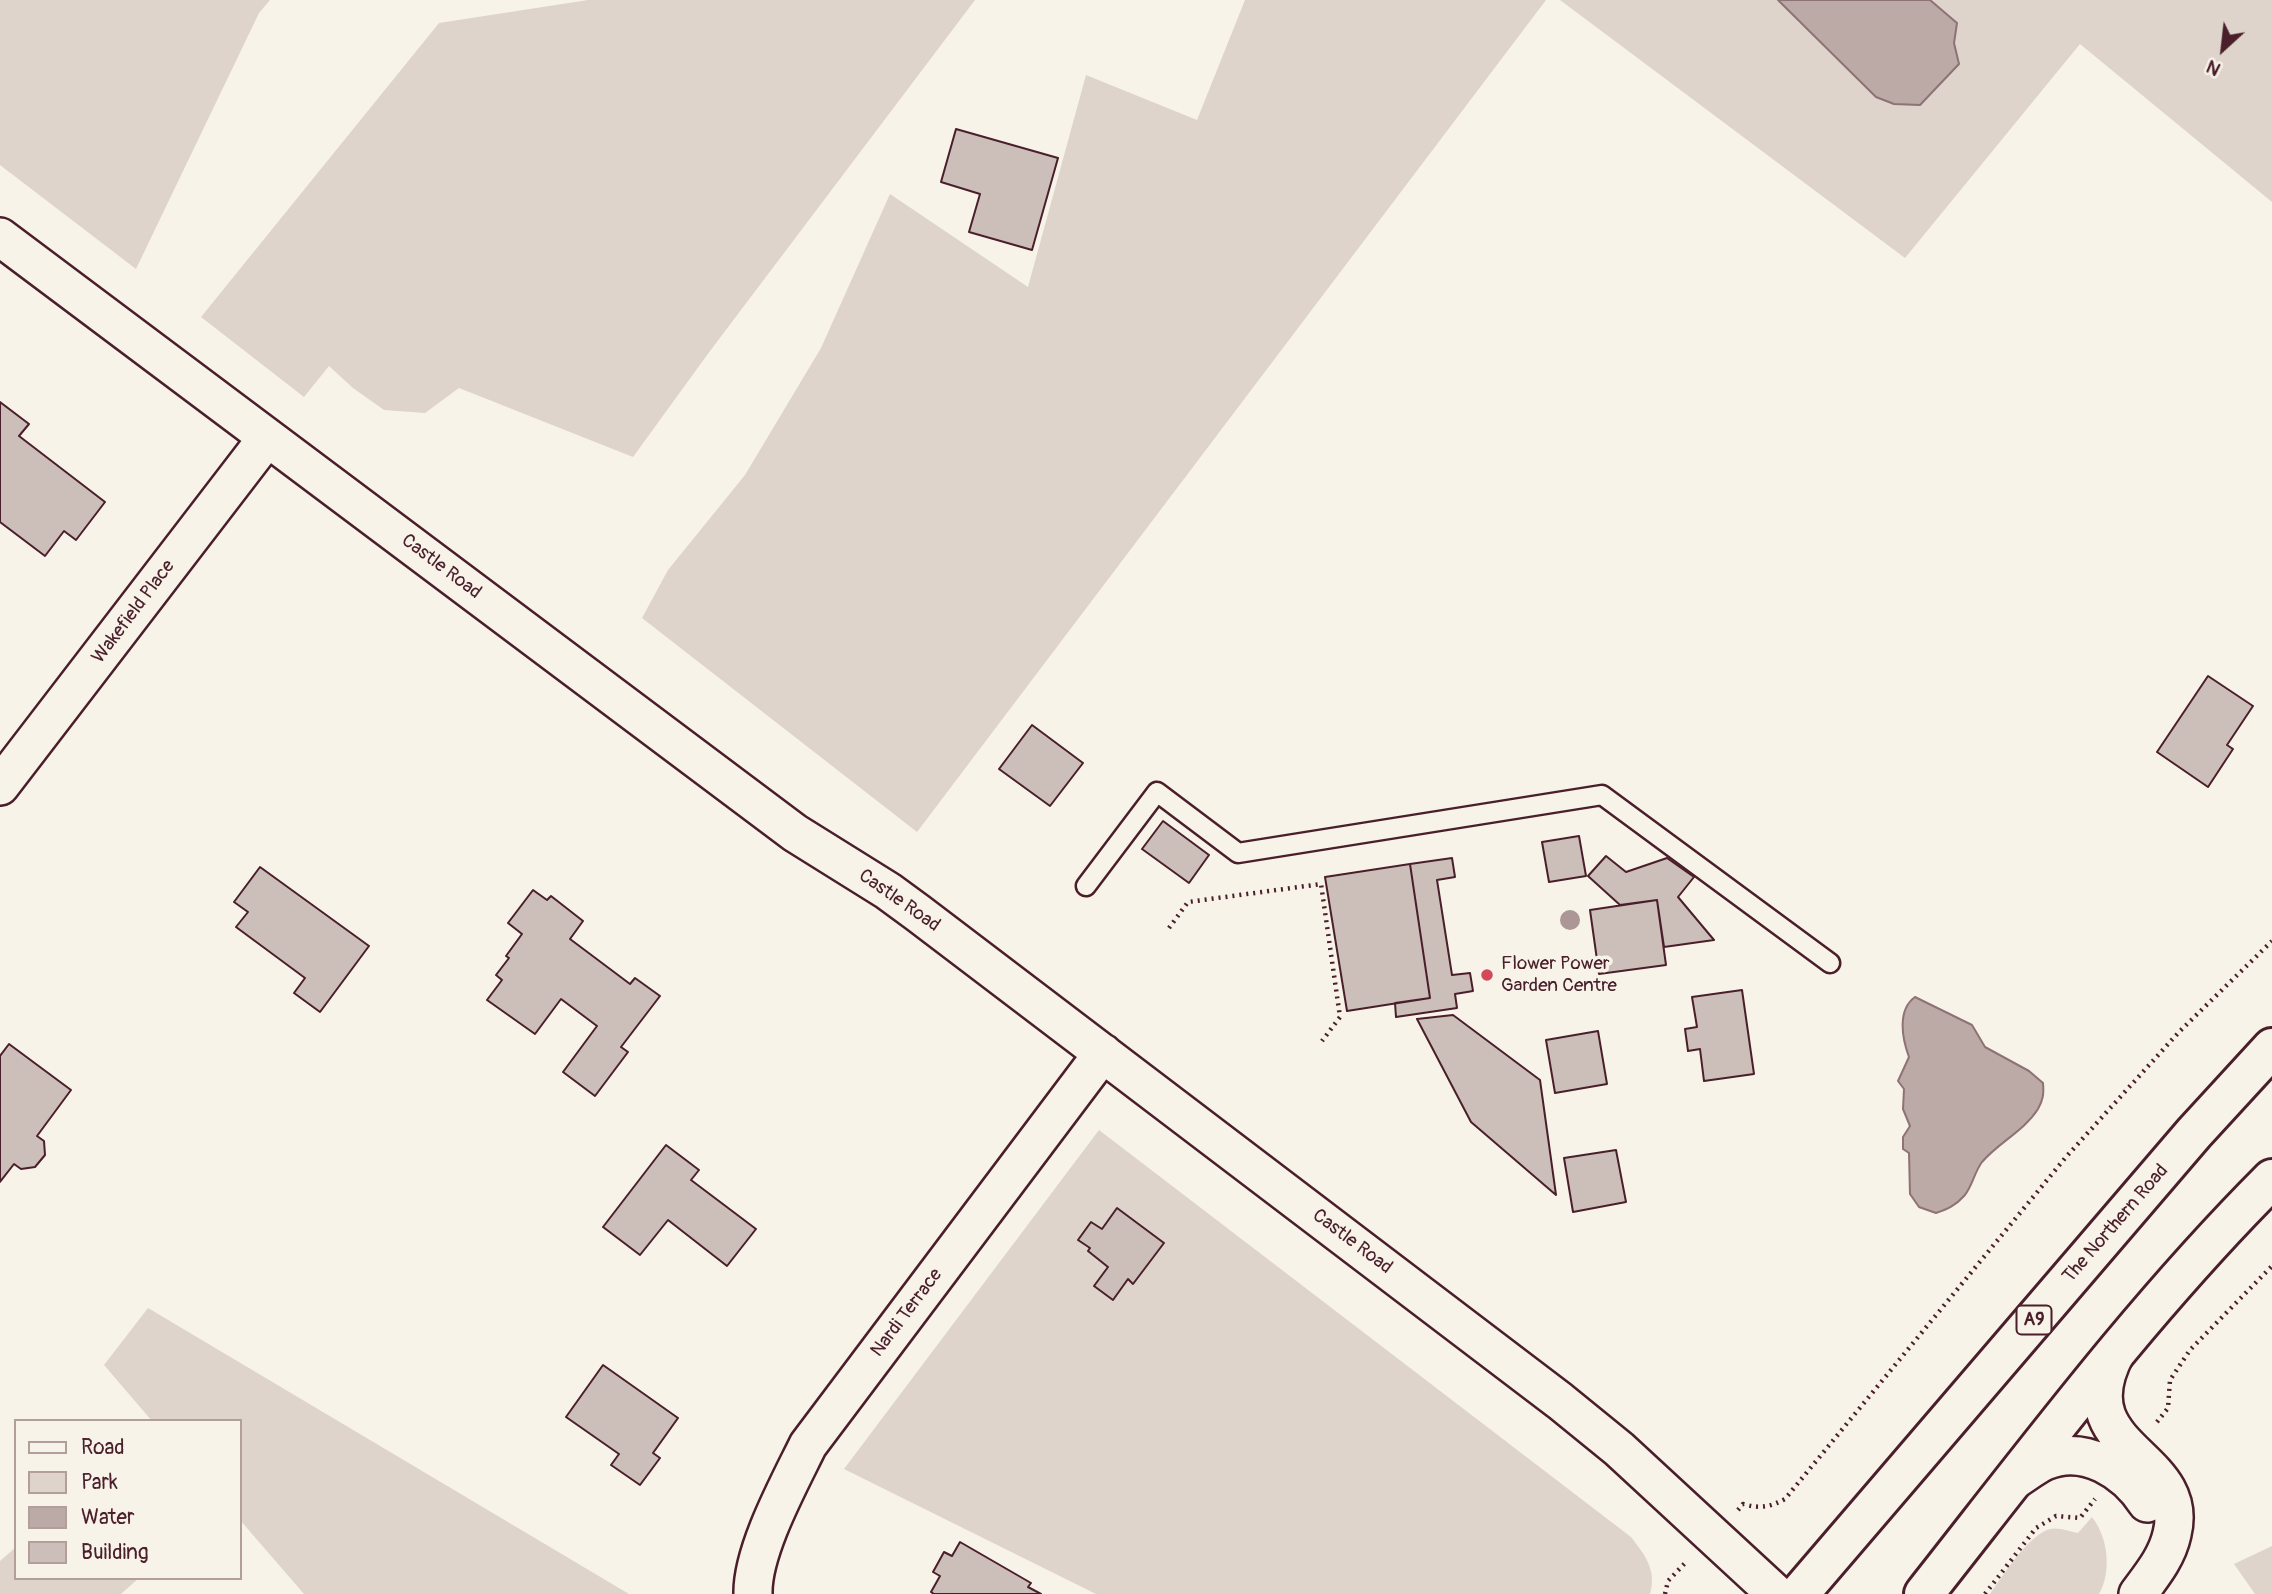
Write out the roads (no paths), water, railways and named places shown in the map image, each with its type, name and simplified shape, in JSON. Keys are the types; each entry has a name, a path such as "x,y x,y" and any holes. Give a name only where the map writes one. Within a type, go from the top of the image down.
{"highway":[{"name":"The Northern Road","path":"1799,1594 2185,1143 2272,1048"},
{"path":"1924,1594 2121,1343 2214,1236 2272,1179"}],"street":[{"name":"Castle Road","path":"0,237 796,833 888,891 1560,1401 1619,1450 1776,1594"},
{"name":"Wakefield Place","path":"0,786 267,438"},
{"name":"Nardi Terrace","path":"753,1594 753,1581 775,1513 808,1445 1103,1053"},
{"path":"2121,1343 2108,1368 2104,1384 2104,1405 2111,1425 2125,1445 2147,1464 2166,1486 2174,1508 2173,1533 2163,1559 2144,1587"},
{"path":"2012,1481 2045,1461 2068,1456 2091,1458 2113,1468 2136,1487 2151,1510 2154,1531 2144,1587"}],"lane":[{"path":"1086,886 1157,792 1238,853 1602,795 1830,962"}],"water":[{"path":"1778,0 1930,0 1957,23 1954,43 1959,64 1920,105 1894,104 1876,97"},
{"path":"1915,997 1972,1025 1985,1047 2029,1071 2043,1083 2042,1100 2032,1117 1982,1162 1961,1199 1936,1213 1919,1207 1910,1194 1909,1153 1903,1149 1903,1137 1910,1126 1903,1109 1904,1089 1898,1081 1909,1057 1904,1041 1903,1017 1905,1009"}],"place":[{"name":"Flower Power Garden Centre","path":"1487,975"}]}
